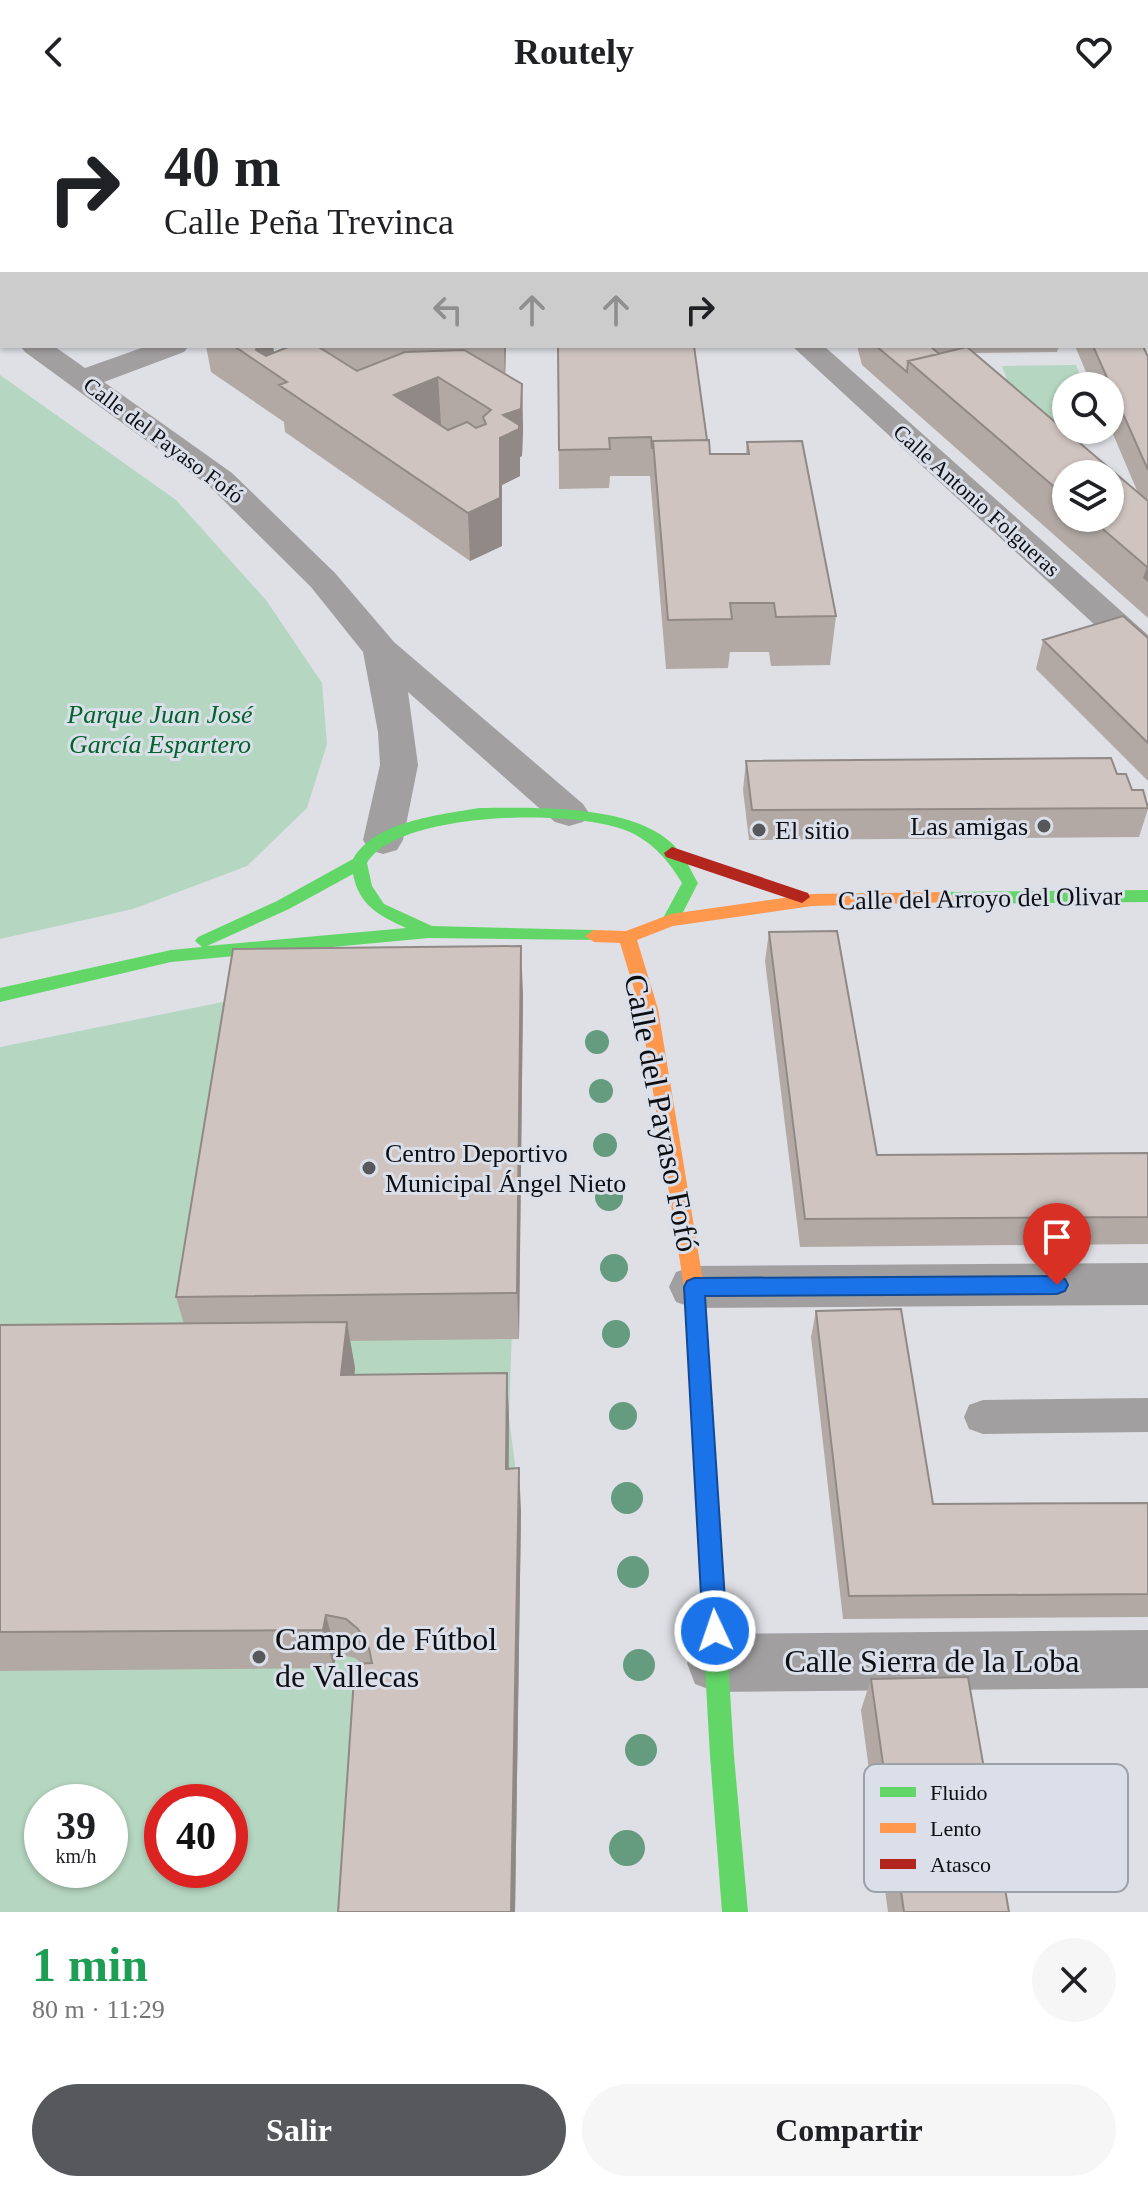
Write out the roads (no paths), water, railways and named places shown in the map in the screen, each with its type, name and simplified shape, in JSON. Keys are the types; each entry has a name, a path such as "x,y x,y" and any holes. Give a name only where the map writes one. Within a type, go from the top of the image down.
{"street":[{"name":"Calle del Payaso Fofó","path":"38,348 246,501 323,580 381,650 569,813"},
{"path":"83,379 168,348"},
{"name":"Calle Antonio Folgueras","path":"809,348 1148,654"},
{"name":"Calle del Payaso Fofó","path":"371,851 399,765 397,732 381,650"},
{"path":"171,956 283,905 409,827 479,813 569,813 639,829 672,853 690,883 671,920"},
{"path":"371,851 364,887 378,908 430,932"},
{"name":"Calle del Arroyo del Olivar","path":"672,853 812,900"},
{"name":"Calle del Arroyo del Olivar","path":"627,937 671,920 812,900 1148,896"},
{"path":"0,995 171,956 430,932 627,937"},
{"name":"Calle del Payaso Fofó","path":"627,937 649,1009 694,1287 716,1663 735,1912"},
{"path":"694,1287 1148,1284"},
{"name":"Calle Sierra de la Loba","path":"716,1663 1148,1659"}],"lane":[{"path":"983,1417 1148,1415"}],"place":[{"name":"Las amigas","path":"1044,826"},
{"name":"El sitio","path":"759,830"},
{"name":"Centro Deportivo Municipal Ángel Nieto","path":"369,1168"},
{"name":"Campo de Fútbol de Vallecas","path":"259,1657"}],"park label":[{"name":"Parque Juan José García Espartero","path":"160,729"}]}
